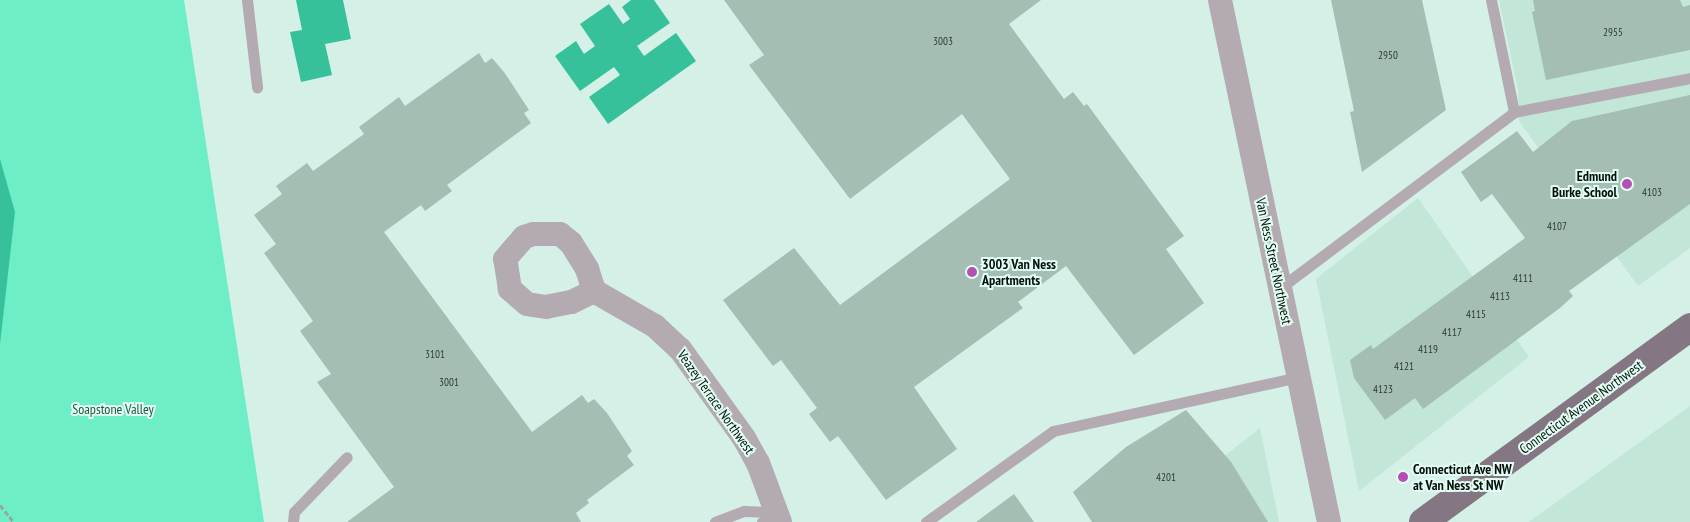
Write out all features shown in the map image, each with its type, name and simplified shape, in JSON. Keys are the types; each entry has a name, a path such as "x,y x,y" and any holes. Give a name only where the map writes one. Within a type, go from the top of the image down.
{"main road":[{"name":"Connecticut Avenue Northwest","path":"1423,522 1690,327"}],"street":[{"name":"Van Ness Street Northwest","path":"1220,0 1329,522"},
{"name":"Veazey Terrace Northwest","path":"594,291 655,326 680,350 744,438 758,463 773,519"}],"lane":[{"path":"247,0 257,88"},
{"path":"1490,0 1514,112"},
{"path":"1280,288 1514,112 1690,78"},
{"path":"926,522 1053,431 1299,377"},
{"path":"292,522 294,512 347,457"},
{"path":"715,522 744,511 773,519"}],"path":[{"path":"0,505 14,522"}],"shaded area":[{"path":"296,0 343,0 351,39 325,44 332,75 301,82 290,32 302,30"},
{"path":"631,0 654,0 670,23 637,46 644,56 676,33 696,61 608,124 589,97 620,75 614,67 580,91 555,56 576,41 584,54 595,46 580,24 609,4 623,24 630,19 622,7"},
{"name":"Edmund Burke School","path":"1499,0 1690,0 1690,248 1638,286 1519,121 1518,90"},
{"path":"0,159 15,212 0,344"},
{"path":"1418,198 1529,357 1359,491 1316,279"},
{"path":"1690,406 1690,522 1529,522"},
{"path":"1260,428 1279,522 1141,522"}],"green space":[{"name":"Soapstone Valley","path":"0,0 184,0 264,522 0,522"}],"building":[{"name":"3003 Van Ness Apartments","path":"724,0 1041,0 1009,24 1064,99 1073,92 1084,106 1087,104 1184,236 1166,249 1204,303 1134,355 1066,266 1018,302 1023,308 914,387 957,449 886,500 838,436 830,442 809,414 817,408 781,360 773,366 723,300 794,248 840,305 1010,179 962,114 850,199 749,65 764,55"},
{"path":"1331,0 1422,0 1446,110 1362,172 1350,112 1354,111"},
{"path":"1533,0 1680,0 1683,7 1690,5 1690,50 1546,80 1532,12 1535,11"},
{"path":"479,53 485,63 492,58 504,72 529,110 524,113 531,123 447,185 452,191 425,211 421,205 384,232 532,432 582,395 588,403 594,399 607,413 632,451 627,456 634,465 587,500 589,503 576,513 581,522 347,522 394,487 317,382 331,374 300,331 313,321 264,253 276,244 254,215 282,194 276,186 307,163 313,171 364,134 359,127 399,97 405,106"},
{"path":"1690,95 1690,204 1569,291 1573,296 1560,308 1423,409 1415,398 1385,420 1354,378 1350,360 1371,345 1373,349 1525,238 1492,194 1481,202 1461,172 1517,131 1533,152 1572,121"},
{"path":"1186,410 1231,462 1268,522 1092,522 1073,492 1126,447"},
{"path":"1014,494 1034,522 976,522"}],"place":[{"name":"Edmund Burke School","path":"1627,184"},
{"name":"3003 Van Ness Apartments","path":"972,272"},
{"name":"Connecticut Ave NW at Van Ness St NW","path":"1403,477"}]}
